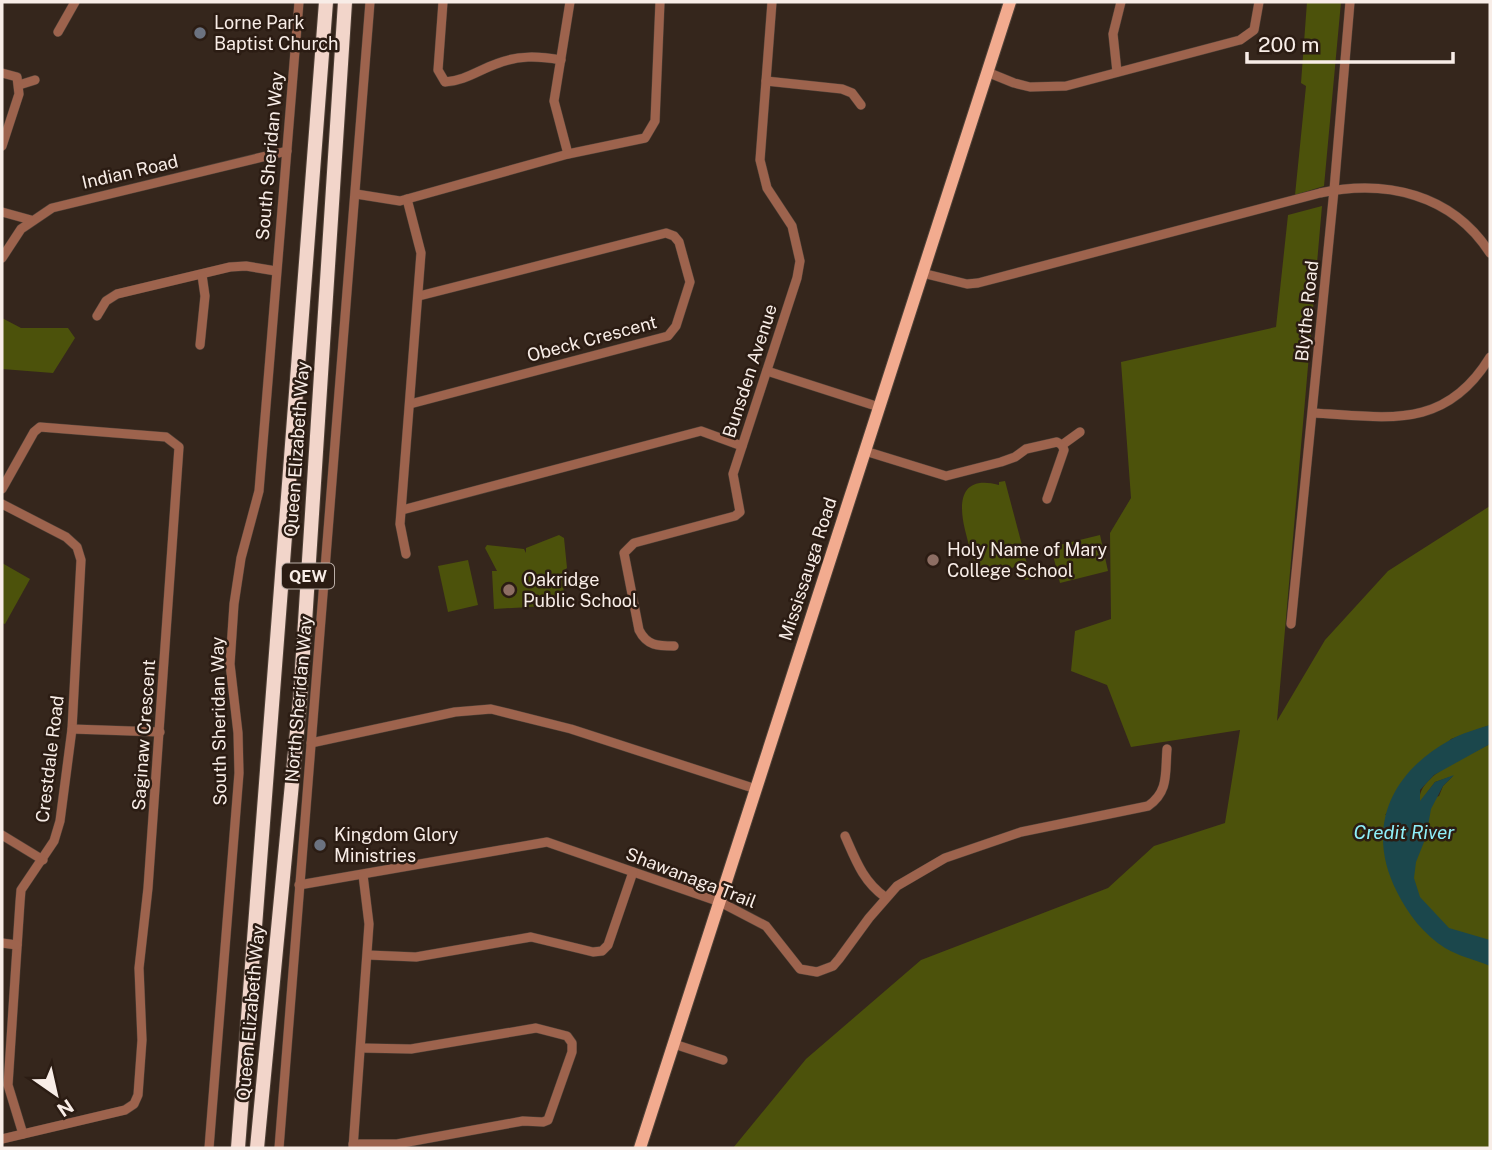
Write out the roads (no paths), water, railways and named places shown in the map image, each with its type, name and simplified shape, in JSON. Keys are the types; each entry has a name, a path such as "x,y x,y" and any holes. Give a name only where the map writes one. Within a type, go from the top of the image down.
{"highway":[{"name":"Queen Elizabeth Way","path":"237,1148 326,2"},
{"name":"Queen Elizabeth Way","path":"257,1148 300,700 345,2"}],"main road":[{"name":"Mississauga Road","path":"640,1148 1010,2"}],"street":[{"path":"58,33 75,2"},
{"name":"South Sheridan Way","path":"209,1148 239,773 238,733 230,664 234,604 241,558 259,491 299,2"},
{"name":"North Sheridan Way","path":"279,1148 370,2"},
{"path":"443,2 438,70 445,82 464,78 512,58 540,56 561,60"},
{"path":"568,154 554,101 570,2"},
{"path":"356,194 400,201 568,154 645,138 655,121 660,2"},
{"name":"Bunsden Avenue","path":"674,646 654,646 643,638 639,630 624,553 634,543 735,516 741,507 733,474 797,278 800,261 792,226 767,188 760,160 772,2"},
{"path":"1117,72 1112,34 1121,2"},
{"path":"987,72 1014,83 1066,86 1240,40 1254,30 1259,2"},
{"name":"Blythe Road","path":"1291,624 1350,2"},
{"path":"2,73 17,77 19,85 19,94 2,146"},
{"path":"19,85 35,80"},
{"path":"766,81 842,89 852,93 860,104"},
{"name":"Indian Road","path":"2,258 21,229 51,208 287,151"},
{"path":"922,273 967,284 978,283 1164,232 1334,190 1390,190 1432,202 1450,211 1466,224 1490,253"},
{"path":"406,554 400,524 421,253 407,199"},
{"path":"2,212 31,220"},
{"name":"Obeck Crescent","path":"410,404 668,336 676,326 690,282 679,242 666,233 419,296"},
{"path":"97,316 106,300 117,294 246,266 276,271"},
{"path":"200,345 205,296 202,275"},
{"path":"1312,413 1403,418 1418,415 1436,408 1470,386 1490,358"},
{"path":"767,371 879,407"},
{"name":"Saginaw Crescent","path":"2,489 34,432 40,427 166,437 179,447 160,732 139,968 142,1040 138,1095 134,1104 125,1110 2,1139"},
{"path":"402,510 701,431 742,446"},
{"path":"1062,445 1080,432"},
{"path":"865,451 946,476 1001,462 1026,449 1057,442 1062,445"},
{"path":"1047,499 1063,457 1062,445"},
{"name":"Crestdale Road","path":"2,504 66,537 80,553 72,729 60,821 54,841 21,890 7,1025 8,1085 23,1134"},
{"path":"311,743 455,712 491,709 571,729 756,789"},
{"path":"72,729 160,732"},
{"name":"Shawanaga Trail","path":"299,885 547,842 720,902 766,926 800,969 817,972 833,966 885,897 898,886 945,858 1021,832 1147,806 1159,799 1163,791 1167,749"},
{"path":"2,835 43,860"},
{"path":"845,836 871,887 885,897"},
{"path":"368,955 416,957 531,937 593,952 602,951 608,945 633,872"},
{"path":"361,1048 411,1049 536,1028 567,1035 572,1043 572,1052 548,1120 523,1121 397,1144 353,1146 368,955 368,912 363,875"},
{"path":"2,943 17,945"},
{"path":"674,1044 723,1060"}],"water":[{"name":"Credit River","path":"1490,725 1490,744 1434,775 1420,790 1420,801 1435,782 1454,775 1443,786 1431,809 1414,878 1420,897 1449,928 1490,940 1490,966 1445,948 1417,923 1397,892 1383,846 1389,805 1398,786 1412,769 1429,753 1450,740"}],"place":[{"name":"Lorne Park Baptist Church","path":"200,33"},
{"name":"Holy Name of Mary College School","path":"933,560"},
{"name":"Oakridge Public School","path":"509,590"},
{"name":"Kingdom Glory Ministries","path":"320,845"}]}
